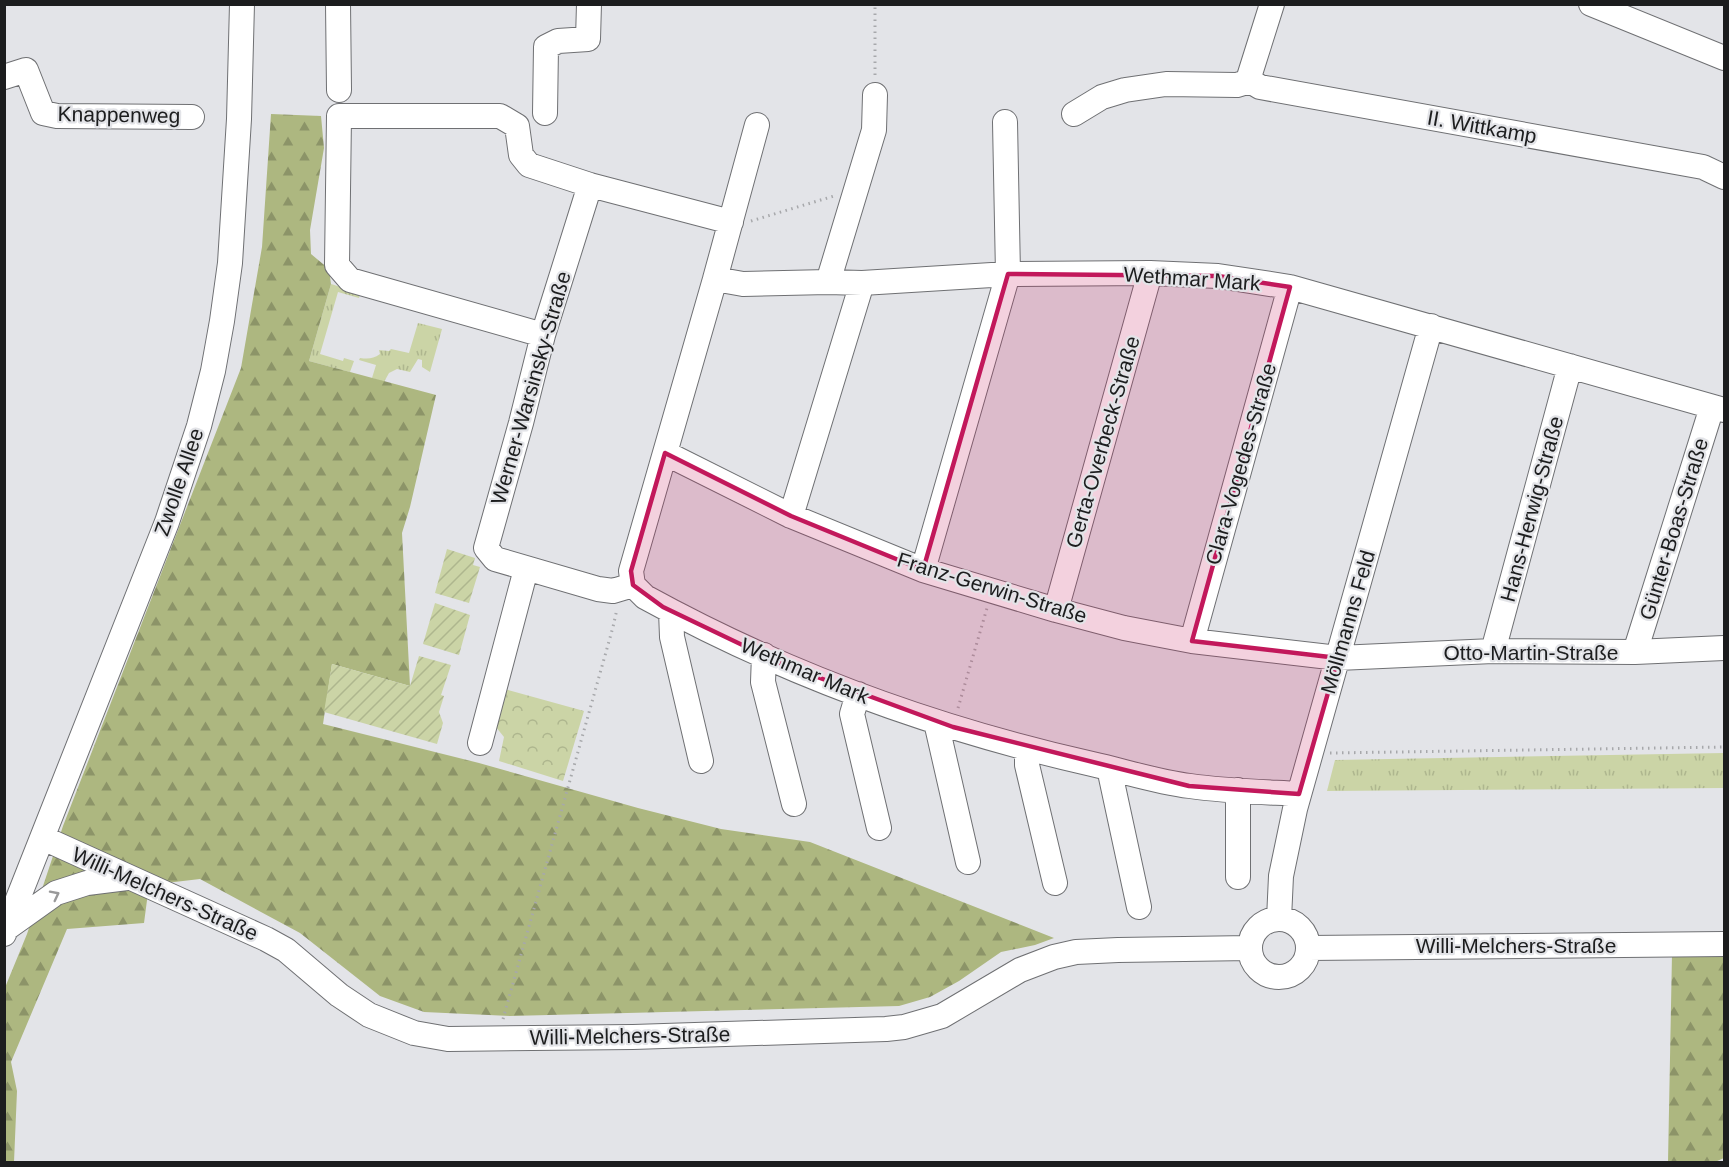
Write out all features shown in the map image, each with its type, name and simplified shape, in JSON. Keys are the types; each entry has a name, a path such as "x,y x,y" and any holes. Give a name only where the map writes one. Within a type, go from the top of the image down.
{"street":[{"name":"Zwolle Allee","path":"6,931 167,522 193,445 213,371 230,262 239,119 242,4"},
{"path":"338,4 339,90"},
{"path":"545,113 546,46 558,41 588,39 589,4"},
{"path":"1074,114 1102,97 1125,90 1166,84 1237,85 1250,76 1272,4"},
{"path":"1591,4 1725,58"},
{"name":"Knappenweg","path":"4,76 26,70 43,113 57,116 192,117"},
{"name":"II. Wittkamp","path":"1250,76 1260,87 1703,167 1725,177"},
{"path":"828,282 874,130 874,95"},
{"path":"543,335 350,280 338,265 339,116 500,116 517,126 521,155 529,165 590,185 731,222"},
{"path":"923,570 1008,274 1005,122"},
{"path":"627,588 757,124"},
{"name":"Werner-Warsinsky-Straße","path":"590,185 543,335 486,548 495,559 526,569 598,589 627,588"},
{"name":"Wethmar Mark","path":"715,279 742,285 862,283 1008,274 1150,273 1218,276 1290,287 1718,408"},
{"name":"Gerta-Overbeck-Straße","path":"1056,610 1150,273"},
{"path":"791,516 862,283"},
{"name":"Clara-Vogedes-Straße","path":"1192,641 1290,287"},
{"name":"Möllmanns Feld","path":"1279,920 1281,876 1286,843 1431,326"},
{"name":"Hans-Herwig-Straße","path":"1494,651 1570,366"},
{"name":"Günter-Boas-Straße","path":"1635,652 1718,408"},
{"name":"Franz-Gerwin-Straße","path":"665,453 791,516 923,570 1124,628 1192,641 1338,658"},
{"path":"480,743 526,569"},
{"name":"Wethmar Mark","path":"627,588 764,655 858,694 944,724 1027,749 1189,786 1299,794"},
{"path":"671,611 672,637 701,761"},
{"name":"Otto-Martin-Straße","path":"1338,658 1494,651 1635,652 1725,648"},
{"path":"764,655 763,682 794,804"},
{"path":"858,694 852,714 879,828"},
{"path":"944,724 968,862"},
{"path":"1027,749 1027,765 1055,883"},
{"path":"1109,768 1139,907"},
{"path":"1238,790 1238,877"},
{"name":"Willi-Melchers-Straße","path":"43,838 266,939 304,964 354,1005 390,1025 414,1033 448,1039 868,1030 904,1027 942,1016 1020,970 1054,957 1076,952 1118,950 1250,948"},
{"path":"6,931 56,893 87,883 127,878"},
{"path":"1279,920 1296,925 1306,939 1308,948 1303,965 1297,971 1280,977 1262,972 1252,957 1250,948 1252,939 1262,925 1279,920"},
{"name":"Willi-Melchers-Straße","path":"1308,948 1725,944"}],"path":[{"path":"874,95 875,4"},
{"path":"731,222 743,223 856,190"},
{"path":"503,1039 503,1013 613,627 627,588"},
{"path":"944,724 992,591"},
{"path":"1310,753 1725,747"}],"highlighted area":[{"path":"1008,274 1218,276 1290,287 1192,641 1338,658 1299,794 1189,786 953,727 782,664 663,607 633,585 631,571 665,453 791,516 923,570"}],"green space":[{"path":"271,114 321,116 324,148 310,230 311,254 329,269 331,284 309,361 436,395 402,533 410,686 332,664 323,724 479,763 721,829 810,842 1054,938 1035,945 1001,952 959,981 930,997 899,1006 510,1016 424,1012 380,996 300,933 200,879 149,885 144,923 67,929 11,1062 17,1091 14,1162 5,1162 4,990 27,934 63,826 241,368 262,247"},
{"path":"331,284 360,293 359,298 338,292 320,354 343,361 344,358 354,361 350,372 309,361"},
{"path":"418,323 442,329 430,372 422,367 422,360 418,359 410,372 397,369 389,373 384,382 372,378 376,365 359,360 360,358 375,357 380,354 379,350 389,351 391,349 409,353"},
{"path":"447,549 475,558 473,565 480,567 469,603 435,593"},
{"path":"435,603 470,615 459,655 423,644"},
{"path":"419,656 451,665 441,695 444,696 439,712 443,723 437,744 324,712 332,664 410,686"},
{"path":"501,688 584,711 563,781 499,761 504,737 491,721"},
{"path":"1724,753 1724,788 1327,791 1335,760"},
{"path":"1672,954 1724,954 1724,1158 1715,1162 1668,1162"}]}
